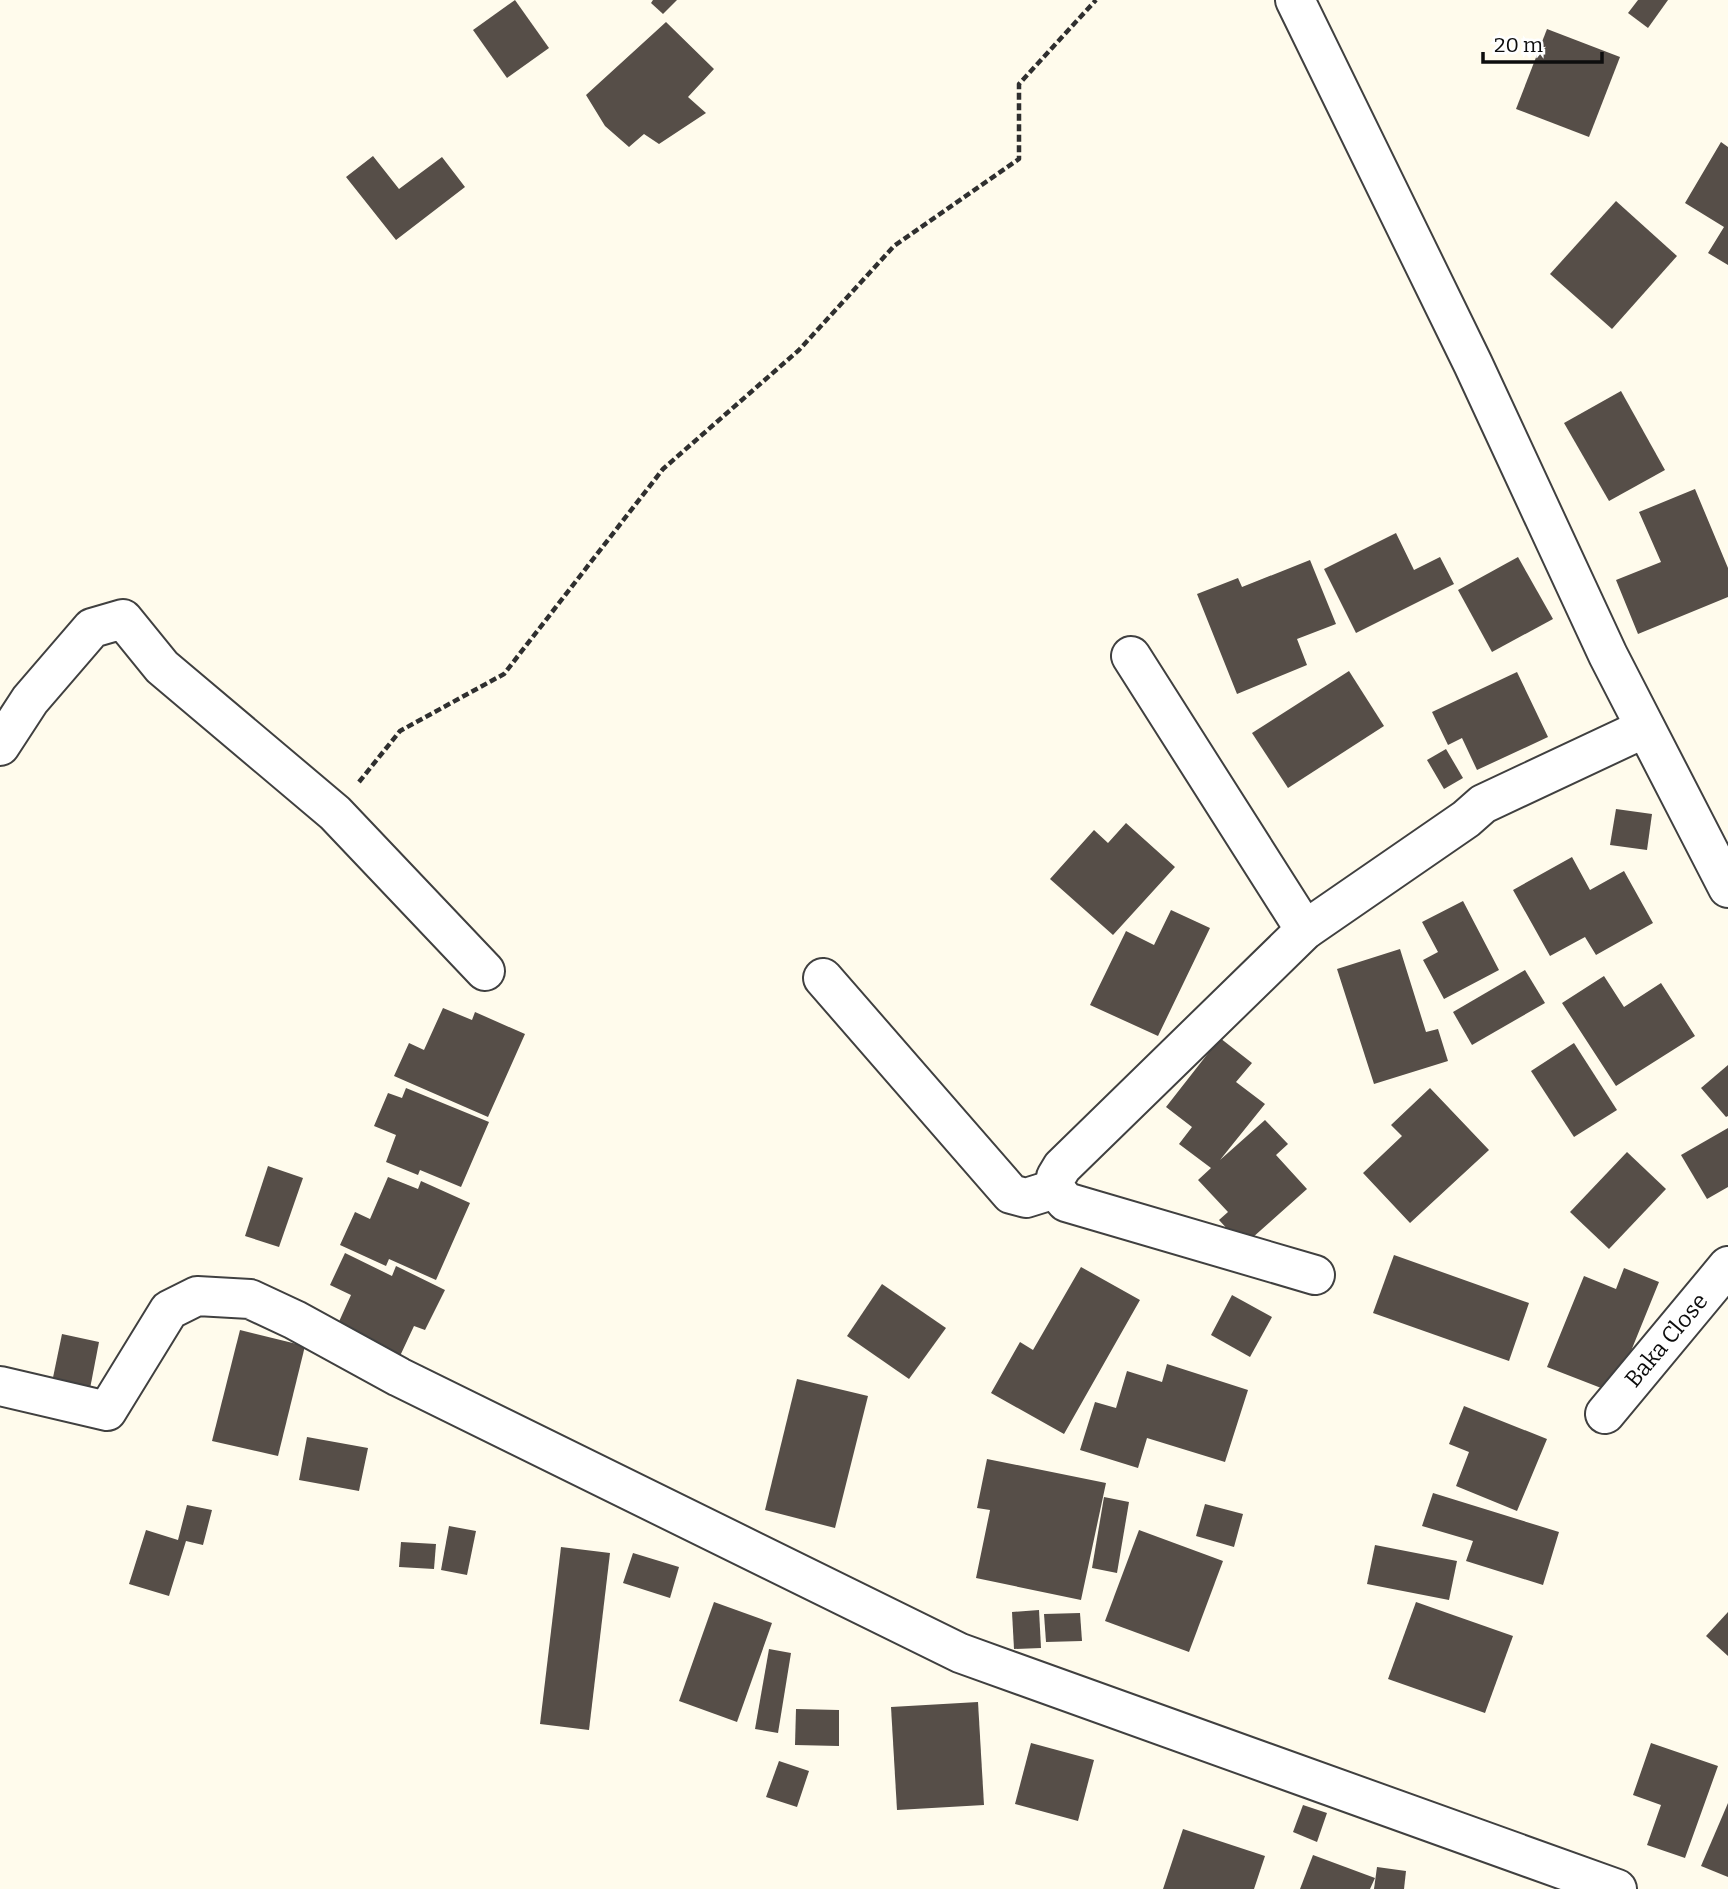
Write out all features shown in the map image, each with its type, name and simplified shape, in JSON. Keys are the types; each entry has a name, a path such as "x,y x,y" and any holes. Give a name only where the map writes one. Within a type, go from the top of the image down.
{"street":[{"path":"1295,0 1474,364 1608,655 1728,888"},
{"path":"0,746 30,700 92,628 123,619 162,667 335,813 485,971"},
{"path":"1131,656 1305,930"},
{"path":"1315,1275 1066,1202 1055,1189 1056,1177 1062,1167 1305,930 1466,819 1483,804 1645,728"},
{"path":"823,978 1011,1194 1026,1198 1055,1189"},
{"name":"Baka Close","path":"1605,1414 1728,1266"},
{"path":"0,1387 107,1411 169,1310 197,1296 250,1299 295,1320 399,1377 960,1653 1617,1889"}],"path":[{"path":"335,813 400,731 504,674 663,469 799,350 894,246 1019,159 1019,84 1097,0"}],"building":[{"path":"515,0 549,48 507,78 473,30"},
{"path":"653,0 677,0 663,14 651,3"},
{"path":"1638,0 1668,0 1648,28 1628,13"},
{"path":"666,22 714,69 688,97 706,113 659,144 644,134 629,147 605,126 586,95"},
{"path":"1547,29 1620,57 1589,137 1516,109"},
{"path":"1721,142 1728,147 1728,265 1708,253 1724,227 1685,203"},
{"path":"373,156 399,189 442,157 465,187 396,240 346,177"},
{"path":"1616,201 1677,256 1612,329 1550,274"},
{"path":"1621,391 1665,470 1609,501 1564,423"},
{"path":"1695,489 1728,568 1728,597 1638,634 1616,580 1661,562 1639,512"},
{"path":"1396,533 1414,570 1440,557 1454,584 1356,633 1324,569"},
{"path":"1518,557 1553,619 1492,652 1458,590"},
{"path":"1310,560 1336,624 1297,639 1307,665 1237,694 1197,594 1238,578 1242,587"},
{"path":"1349,671 1384,726 1288,788 1252,733"},
{"path":"1517,672 1548,737 1477,770 1462,738 1448,745 1432,712"},
{"path":"1446,749 1463,778 1444,789 1427,760"},
{"path":"1616,809 1652,814 1647,850 1610,845"},
{"path":"1126,823 1175,867 1113,935 1050,879 1094,830 1108,843"},
{"path":"1572,857 1590,890 1624,871 1653,923 1596,955 1585,937 1550,956 1513,890"},
{"path":"1463,901 1499,970 1444,999 1423,960 1438,952 1422,922"},
{"path":"1171,910 1210,928 1158,1036 1090,1005 1126,931 1154,945"},
{"path":"1400,949 1426,1032 1438,1029 1448,1061 1374,1084 1337,969"},
{"path":"1525,970 1545,1003 1472,1045 1453,1012"},
{"path":"1604,976 1624,1007 1661,983 1695,1036 1616,1086 1562,1003"},
{"path":"443,1008 472,1020 475,1012 525,1034 488,1117 394,1076 409,1043 424,1050"},
{"path":"1220,1038 1252,1063 1236,1082 1265,1104 1220,1160 1265,1120 1288,1144 1276,1155 1307,1189 1243,1246 1219,1220 1228,1212 1198,1180 1211,1168 1179,1144 1192,1127 1166,1107"},
{"path":"1574,1043 1617,1110 1574,1137 1531,1071"},
{"path":"1728,1065 1728,1116 1726,1117 1701,1088"},
{"path":"406,1088 489,1122 461,1187 420,1170 418,1175 386,1162 396,1135 374,1126 388,1093 402,1098"},
{"path":"1430,1088 1489,1150 1410,1223 1363,1173 1402,1136 1391,1125"},
{"path":"1728,1128 1728,1187 1707,1199 1681,1155"},
{"path":"1627,1152 1666,1189 1609,1249 1570,1212"},
{"path":"268,1166 303,1178 279,1247 245,1236"},
{"path":"388,1177 418,1189 421,1181 470,1203 436,1280 389,1259 386,1266 340,1245 355,1212 370,1219"},
{"path":"345,1253 392,1276 396,1266 445,1290 425,1330 414,1326 400,1356 337,1326 351,1295 330,1285"},
{"path":"1394,1255 1529,1303 1509,1361 1373,1313"},
{"path":"1081,1267 1140,1300 1064,1434 991,1393 1020,1342 1033,1350"},
{"path":"1624,1268 1659,1282 1614,1393 1547,1367 1584,1276 1616,1289"},
{"path":"882,1284 946,1328 909,1379 847,1336"},
{"path":"1232,1295 1272,1317 1250,1357 1211,1335"},
{"path":"240,1330 305,1346 278,1456 212,1441"},
{"path":"62,1334 99,1342 88,1399 50,1392"},
{"path":"1167,1364 1248,1390 1225,1462 1147,1438 1138,1468 1080,1450 1095,1402 1116,1408 1127,1371 1162,1382"},
{"path":"797,1379 868,1396 835,1528 765,1510"},
{"path":"1464,1406 1547,1439 1517,1511 1456,1486 1469,1452 1449,1444"},
{"path":"307,1437 368,1448 359,1491 299,1480"},
{"path":"987,1459 1106,1483 1081,1600 976,1578 990,1510 977,1508"},
{"path":"1433,1493 1559,1532 1543,1585 1466,1561 1473,1541 1422,1526"},
{"path":"1104,1497 1129,1502 1117,1573 1092,1568"},
{"path":"1205,1504 1243,1514 1234,1547 1196,1536"},
{"path":"187,1505 212,1510 203,1545 186,1541 169,1596 129,1584 146,1530 178,1540"},
{"path":"449,1526 476,1531 467,1575 441,1570"},
{"path":"1139,1530 1223,1561 1189,1652 1105,1621"},
{"path":"401,1542 436,1544 434,1569 399,1567"},
{"path":"1375,1545 1457,1561 1449,1600 1367,1584"},
{"path":"561,1547 610,1553 589,1730 540,1724"},
{"path":"633,1553 679,1567 670,1598 623,1583"},
{"path":"714,1602 772,1623 737,1722 679,1701"},
{"path":"1416,1602 1513,1636 1485,1713 1388,1679"},
{"path":"1039,1610 1041,1648 1014,1649 1012,1612"},
{"path":"1728,1612 1728,1656 1706,1636"},
{"path":"1080,1613 1082,1641 1046,1642 1044,1614"},
{"path":"769,1649 791,1653 778,1733 755,1729"},
{"path":"978,1702 984,1805 897,1810 891,1707"},
{"path":"796,1709 839,1710 839,1746 795,1745"},
{"path":"1031,1743 1094,1760 1078,1821 1015,1804"},
{"path":"1651,1743 1718,1766 1685,1858 1647,1845 1661,1805 1633,1795"},
{"path":"779,1761 809,1771 797,1807 766,1797"},
{"path":"1728,1803 1728,1877 1701,1866"},
{"path":"1303,1805 1327,1813 1317,1842 1293,1832"},
{"path":"1183,1829 1265,1856 1254,1889 1163,1889"},
{"path":"1313,1855 1375,1878 1370,1889 1300,1889"},
{"path":"1377,1867 1406,1871 1404,1889 1374,1889"}]}
